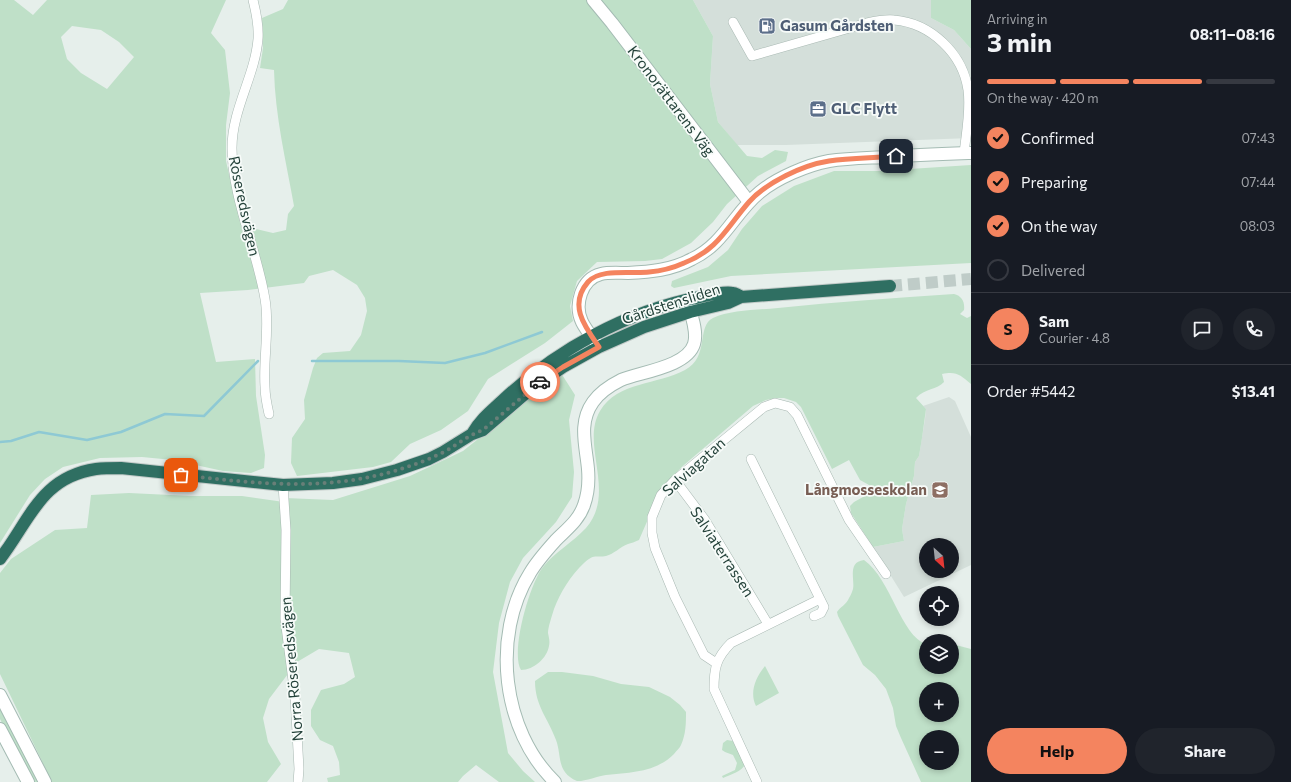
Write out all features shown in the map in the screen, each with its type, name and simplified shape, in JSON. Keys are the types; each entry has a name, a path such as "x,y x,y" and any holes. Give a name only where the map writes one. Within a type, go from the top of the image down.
{"highway":[{"name":"Gårdstensliden","path":"2,556 36,504 47,491 62,480 80,472 96,469 120,468 283,485 333,483 397,470 429,459 444,452 472,434 483,430 548,376 599,347 644,327 690,312 728,303 741,297 890,286"},
{"name":"Gårdstensliden","path":"472,434 478,424 526,379 592,337 633,317 660,307 715,294 733,293 741,297"}],"street":[{"name":"Röseredsvägen","path":"253,0 258,24 258,45 235,121 232,158 239,195 265,298 267,331 265,387 269,414"},
{"name":"Kronorättarens Väg","path":"593,0 617,29 749,202"},
{"path":"599,347 582,321 579,297 588,281 600,274 650,272 674,267 693,259 704,253 720,239 749,202 762,190 806,168 828,161 896,156 967,154 969,97 963,71 946,45 928,32 901,21 881,20 867,22 752,56 732,22"},
{"path":"556,782 535,758 522,732 513,706 506,670 507,643 515,604 529,574 557,539 568,530 579,516 584,505 588,488 588,470 584,442 584,424 591,404 600,392 610,386 622,380 679,361 688,354 694,344 695,337 687,300"},
{"name":"Salviagatan","path":"716,663 704,656 673,594 653,540 651,524 654,509 661,495 675,480 764,407 775,403 790,406 796,414 850,520 886,574"},
{"path":"751,459 824,607 821,613 814,616"},
{"name":"Salviaterrassen","path":"675,480 705,520 768,624"},
{"name":"Norra Röseredsvägen","path":"283,485 286,530 285,619 296,696 299,762 298,782"},
{"path":"757,782 714,690 716,663 722,652 731,643 820,599"},
{"path":"0,696 45,782"},
{"path":"0,729 28,782"}],"shaded area":[{"path":"693,0 931,0 931,18 954,30 971,49 971,138 786,145 737,145 718,122 710,84 713,36"},
{"name":"Långmosseskolan","path":"949,397 955,401 971,437 971,565 959,571 959,538 919,538 919,578 944,578 927,586 919,586 919,590 904,597 873,547 904,541 902,529 906,504 914,476 915,462 919,456 926,409 923,406"}],"green space":[{"path":"0,0 14,0 33,15 47,0 226,0 211,33 225,50 230,93 226,125 226,161 240,222 252,228 273,233 286,230 288,214 294,206 276,104 274,70 260,68 263,48 262,18 283,9 288,0 693,0 713,36 710,84 718,122 747,156 762,158 775,150 788,152 786,161 758,176 727,204 713,222 691,243 662,259 645,261 597,262 577,281 570,306 573,321 545,343 488,379 468,411 441,430 410,444 391,462 373,467 297,476 291,463 292,438 305,419 304,400 313,368 317,358 323,353 350,351 361,335 367,311 365,298 357,285 333,270 309,276 304,283 248,290 200,293 216,362 255,359 256,396 265,455 264,468 251,473 223,471 173,460 142,457 100,458 63,467 45,479 30,495 0,543","holes":["72,26 101,30 119,42 134,57 107,89 81,73 67,59 61,37"]},
{"path":"931,0 971,0 971,49 954,30 931,18"},
{"path":"971,165 971,263 731,276 674,288 671,286 672,281 708,267 728,250 742,229 762,206 794,186 834,171 879,171"},
{"path":"954,294 961,298 964,304 964,310 960,314 967,318 971,316 971,384 958,374 942,374 944,382 941,385 923,392 916,398 926,409 919,456 915,462 914,476 906,504 902,529 904,541 873,547 851,513 850,506 854,502 872,492 869,485 860,480 849,460 832,469 801,407 796,402 784,398 766,400 753,406 684,465 662,487 639,540 625,545 609,555 595,556 579,568 566,584 554,609 548,633 549,644 546,655 535,666 521,670 518,661 520,634 527,602 538,575 543,567 558,552 586,528 595,514 599,484 594,439 595,424 600,411 608,401 617,394 628,389 674,375 693,364 698,358 705,328 708,322 720,315 753,310"},
{"path":"561,373 575,395 569,420 574,472 572,497 556,522 523,558 510,582 499,623 493,672 508,753 523,771 535,782 499,782 476,765 458,782 328,782 327,778 340,775 339,762 333,746 320,740 311,726 311,710 321,690 344,684 355,677 349,653 319,649 297,662 269,699 263,718 268,742 281,764 267,782 52,782 0,674 0,573 11,559 55,530 87,528 91,495 129,493 191,496 242,496 284,502 285,498 333,500 410,476 463,451"},
{"path":"864,560 873,569 882,580 910,630 919,640 919,674 959,674 959,646 971,649 971,782 921,782 896,726 893,708 886,689 875,675 863,665 838,616 837,612 847,602 853,589 853,572 855,564"},
{"path":"765,666 779,693 756,706 753,695 754,685"},
{"path":"548,672 562,672 593,676 621,684 649,687 670,697 686,712 686,724 683,741 674,754 659,765 633,772 606,775 577,781 570,777 563,768 556,740 542,712 537,698 535,681"},
{"path":"0,706 39,782 32,782 0,719"},
{"path":"727,740 733,741 745,764 739,771 723,778 722,776 735,770 737,763 733,755 722,750 723,743"}],"waterway":[{"path":"312,361 399,361 445,363 485,353 542,332"},
{"path":"0,442 11,441 39,432 87,440 121,432 165,414 204,416 258,361"}],"tunnel":[{"path":"890,286 971,279"}],"way so far":[{"path":"181,475 283,485 333,483 397,470 436,456 460,443 472,434 483,430 540,382"}],"place":[{"name":"Gasum Gårdsten","path":"767,26"},
{"name":"GLC Flytt","path":"818,109"},
{"name":"Långmosseskolan","path":"940,490"}],"route":[{"path":"540,382 599,347 582,321 579,305 579,297 588,281 594,277 600,274 609,273 650,272 674,267 693,259 712,247 749,202 762,190 769,185 806,168 828,161 896,156"}]}
